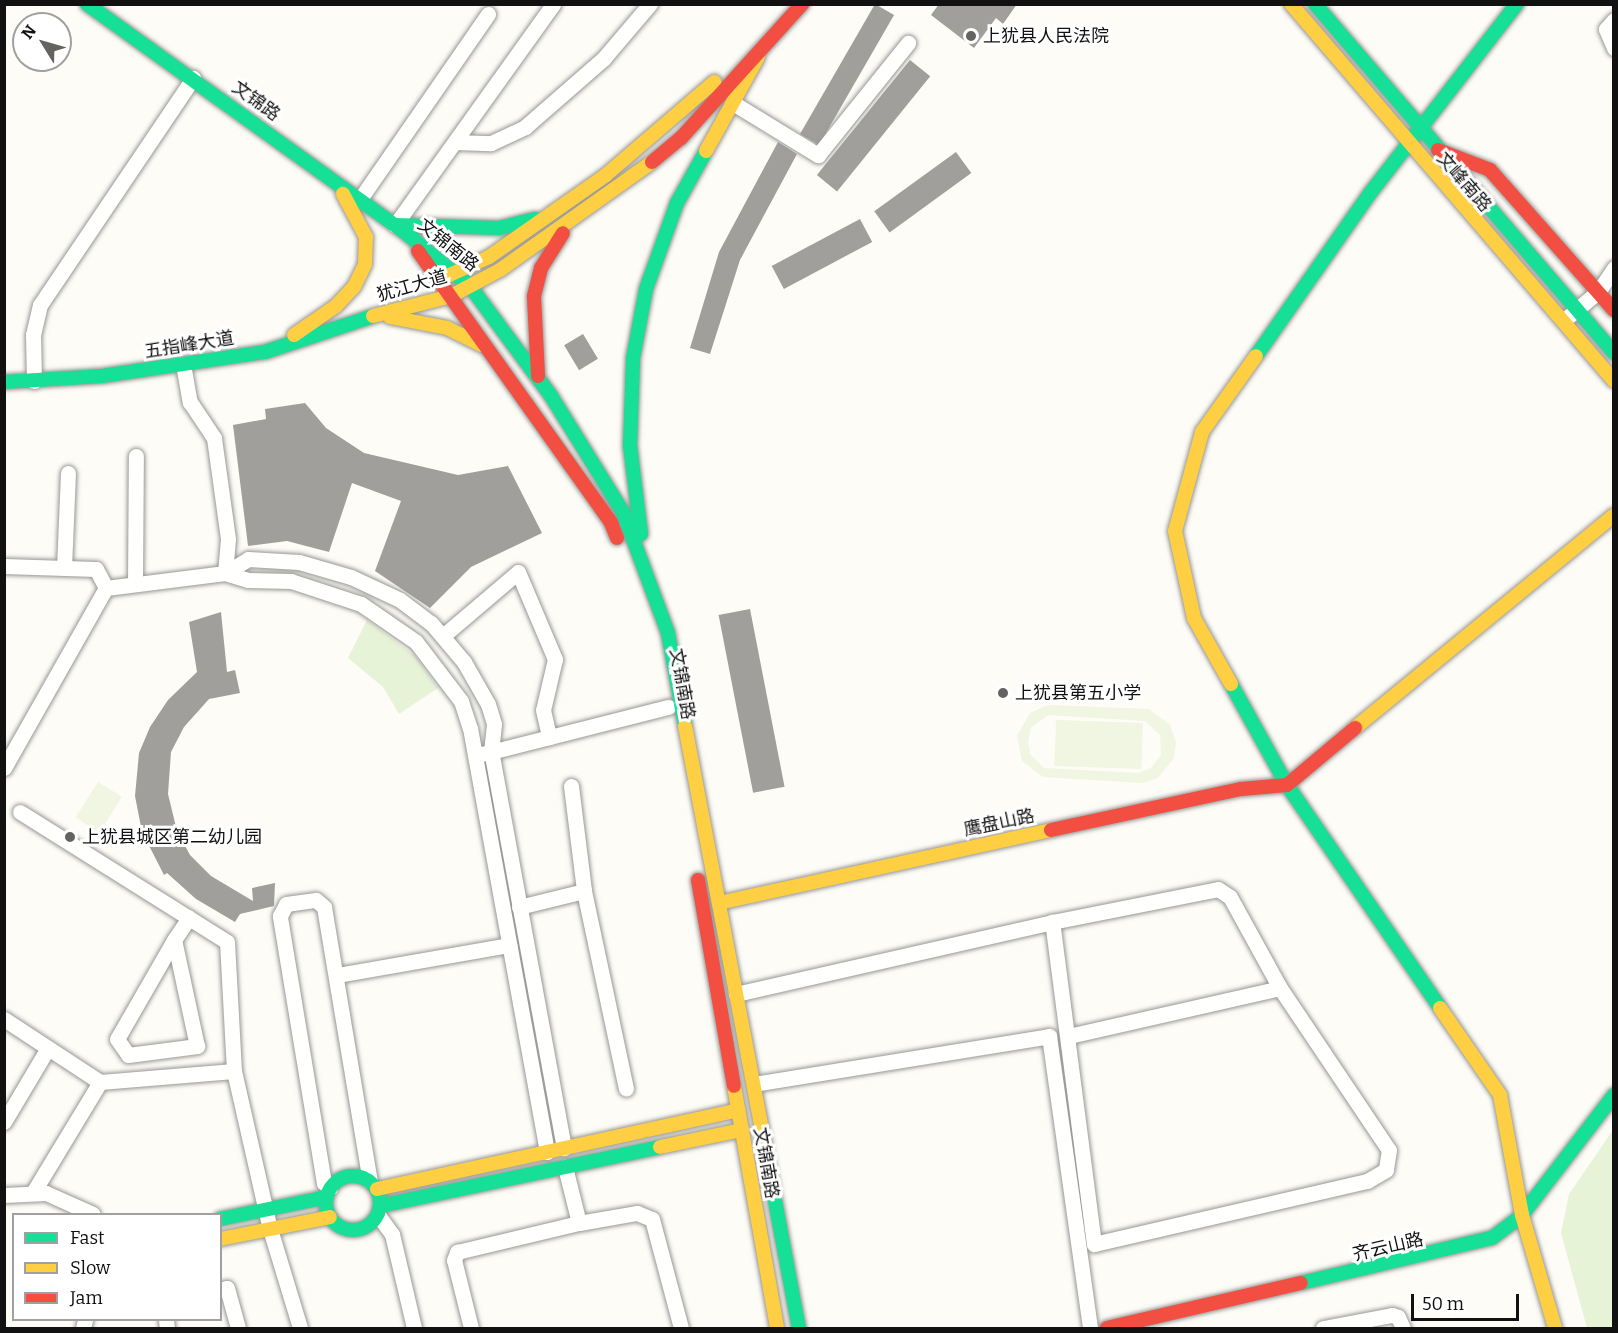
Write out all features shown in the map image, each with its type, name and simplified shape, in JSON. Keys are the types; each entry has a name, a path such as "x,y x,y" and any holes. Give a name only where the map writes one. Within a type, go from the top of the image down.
{"main road":[{"name":"文锦路","path":"87,4 399,227"},
{"name":"犹江大道","path":"373,316 438,280 489,257 547,217 669,125 747,50 784,4"},
{"name":"犹江大道","path":"373,316 451,296 571,222 681,138 758,57 802,4"},
{"name":"文峰南路","path":"1291,4 1408,145 1614,381"},
{"name":"文峰南路","path":"1315,4 1436,149 1614,353"},
{"path":"1517,4 1408,145 1202,432 1175,531 1194,618 1287,785 1500,1095 1522,1215 1555,1329"},
{"path":"647,575 630,446 633,358 642,312 677,203 758,57"},
{"path":"1436,149 1490,170 1614,310"},
{"path":"275,348 336,306 354,287 365,264 366,237 357,214 332,179"},
{"path":"399,227 499,228 547,217"},
{"path":"538,378 534,296 541,268 571,222"},
{"name":"文锦南路","path":"399,227 457,272 470,286 538,378 623,512 647,575 668,633 799,1329"},
{"name":"文锦南路","path":"399,227 451,296 611,522 655,636 777,1329"},
{"path":"373,316 439,326 488,349"},
{"name":"五指峰大道","path":"4,382 34,381 183,364 275,348 373,316"},
{"path":"1287,785 1614,515"},
{"name":"鹰盘山路","path":"719,903 1241,789 1287,785"},
{"name":"齐云山路","path":"1107,1329 1450,1251 1492,1238 1522,1215 1614,1095"},
{"path":"222,1219 329,1192 345,1177 374,1185 555,1150 738,1110"},
{"path":"329,1192 330,1217 340,1227 357,1230 379,1211 562,1168 742,1130"},
{"path":"555,1150 562,1168"},
{"path":"374,1185 379,1211"},
{"path":"222,1239 330,1217"}],"street":[{"path":"399,227 455,142 553,4"},
{"path":"455,142 491,143 525,127 604,58 650,4"},
{"path":"360,199 488,14"},
{"path":"1614,20 1606,29 1614,48"},
{"path":"733,103 818,155 908,43"},
{"path":"34,381 33,335 40,306 193,78"},
{"path":"1562,322 1598,292 1614,268"},
{"path":"183,364 190,402 214,438 228,539 225,573"},
{"path":"135,584 136,456"},
{"path":"64,568 68,473"},
{"path":"106,588 225,573 248,560 287,561 372,585 440,632 475,679 494,724 483,754 509,945 555,1150"},
{"path":"284,580 287,561"},
{"path":"4,566 96,569 106,588"},
{"path":"421,646 518,572 555,659 543,710 549,737"},
{"path":"225,573 248,580 284,580 340,594 384,618 421,646 454,691 483,754 519,907 555,1150"},
{"path":"4,768 106,588"},
{"path":"454,691 475,679"},
{"path":"483,754 668,707"},
{"path":"572,786 584,891 626,1089"},
{"path":"20,812 227,942 234,1071 270,1229 300,1329"},
{"path":"736,994 1052,922 1218,889 1230,897 1280,988 1389,1150 1386,1170 1367,1181 1094,1244 1069,1036 1052,922"},
{"path":"519,907 584,891"},
{"path":"329,1192 324,1184 280,916 286,904 316,900 324,907 374,1185"},
{"path":"174,940 197,1046 128,1054 117,1039 174,940 189,918"},
{"path":"337,975 509,945"},
{"path":"1069,1036 1280,988"},
{"path":"4,1019 100,1082 234,1071"},
{"path":"753,1084 1049,1035 1090,1329"},
{"path":"4,1122 48,1048"},
{"path":"34,1191 100,1082"},
{"path":"562,1168 579,1223"},
{"path":"4,1195 34,1191 68,1200 90,1213"},
{"path":"379,1211 392,1234 414,1329"},
{"path":"471,1329 454,1260 457,1252 579,1223 637,1213 652,1219 681,1329"},
{"path":"222,1289 227,1288 238,1329"},
{"path":"1323,1329 1392,1315 1403,1329"}],"green space":[{"path":"367,620 415,656 438,688 399,714 383,687 348,658"},
{"path":"1048,705 1149,709 1170,725 1176,742 1174,758 1158,778 1142,783 1043,777 1022,761 1017,736 1030,713","holes":["1048,715 1145,721 1160,735 1161,755 1152,767 1139,773 1044,768 1030,754 1028,742 1031,728"]},
{"path":"1056,720 1143,723 1141,769 1054,766"},
{"path":"98,782 122,797 99,832 76,818"},
{"path":"1613,1130 1613,1328 1587,1328 1561,1233 1569,1194"}],"building":[{"path":"875,4 894,15 819,145 800,134"},
{"name":"上犹县人民法院","path":"939,4 1017,4 1003,24 996,18 974,48 931,15"},
{"path":"910,60 930,76 837,191 817,175"},
{"path":"778,142 797,154 740,260 710,354 690,348 719,252"},
{"path":"956,152 971,173 890,232 874,211"},
{"path":"860,219 872,242 784,289 772,266"},
{"path":"583,334 598,359 579,370 564,345"},
{"path":"305,403 326,428 364,453 458,475 508,466 542,533 471,567 430,608 375,571 401,501 352,483 329,552 287,541 248,546 233,425 266,419 265,409"},
{"path":"750,609 785,787 753,793 719,615"},
{"path":"221,612 227,672 235,670 240,693 209,699 184,727 171,752 168,794 177,831 190,855 211,876 253,901 252,888 275,883 274,906 240,914 235,922 196,899 167,873 164,875 142,832 135,796 139,753 150,727 168,700 197,672 189,622"}],"traffic: fast":[{"path":"87,4 402,230"},
{"path":"1315,4 1614,353"},
{"path":"1256,356 1371,192 1517,4"},
{"path":"641,534 630,446 633,358 646,289 677,203 706,151"},
{"path":"395,225 499,228 535,219"},
{"path":"402,230 470,286 551,396 623,512 668,633 685,726"},
{"path":"4,382 102,376 265,352 373,316"},
{"path":"1231,684 1287,785 1440,1008"},
{"path":"1301,1283 1492,1238 1522,1215 1614,1095"},
{"path":"380,1206 660,1147"},
{"path":"765,1147 799,1328"},
{"path":"348,1176 358,1176 372,1184 378,1193 380,1203 378,1213 372,1222 358,1230 348,1230 331,1218 326,1208 326,1198 338,1181 348,1176"},
{"path":"222,1219 327,1197"}],"traffic: slow":[{"path":"1291,4 1614,381"},
{"path":"706,151 758,57"},
{"path":"445,277 489,257 606,175 714,82"},
{"path":"373,316 451,296 500,270 652,162"},
{"path":"294,335 336,306 354,287 365,264 366,237 343,194"},
{"path":"390,317 447,328 482,345"},
{"path":"1231,684 1194,618 1175,531 1202,432 1256,356"},
{"path":"1355,728 1614,515"},
{"path":"685,726 765,1147"},
{"path":"719,903 1051,830"},
{"path":"1440,1008 1500,1095 1522,1215 1555,1328"},
{"path":"734,1086 777,1328"},
{"path":"377,1189 738,1110"},
{"path":"660,1147 742,1130"},
{"path":"222,1239 330,1217"}],"traffic: jam":[{"path":"652,162 681,138 802,4"},
{"path":"1438,150 1490,170 1614,310"},
{"path":"538,376 534,296 541,268 563,233"},
{"path":"418,251 611,523 617,538"},
{"path":"1051,830 1241,789 1287,785 1355,728"},
{"path":"698,880 734,1086"},
{"path":"1107,1328 1301,1283"}],"place":[{"name":"上犹县人民法院","path":"971,36"},
{"name":"上犹县第五小学","path":"1003,693"},
{"name":"上犹县城区第二幼儿园","path":"70,837"}]}
